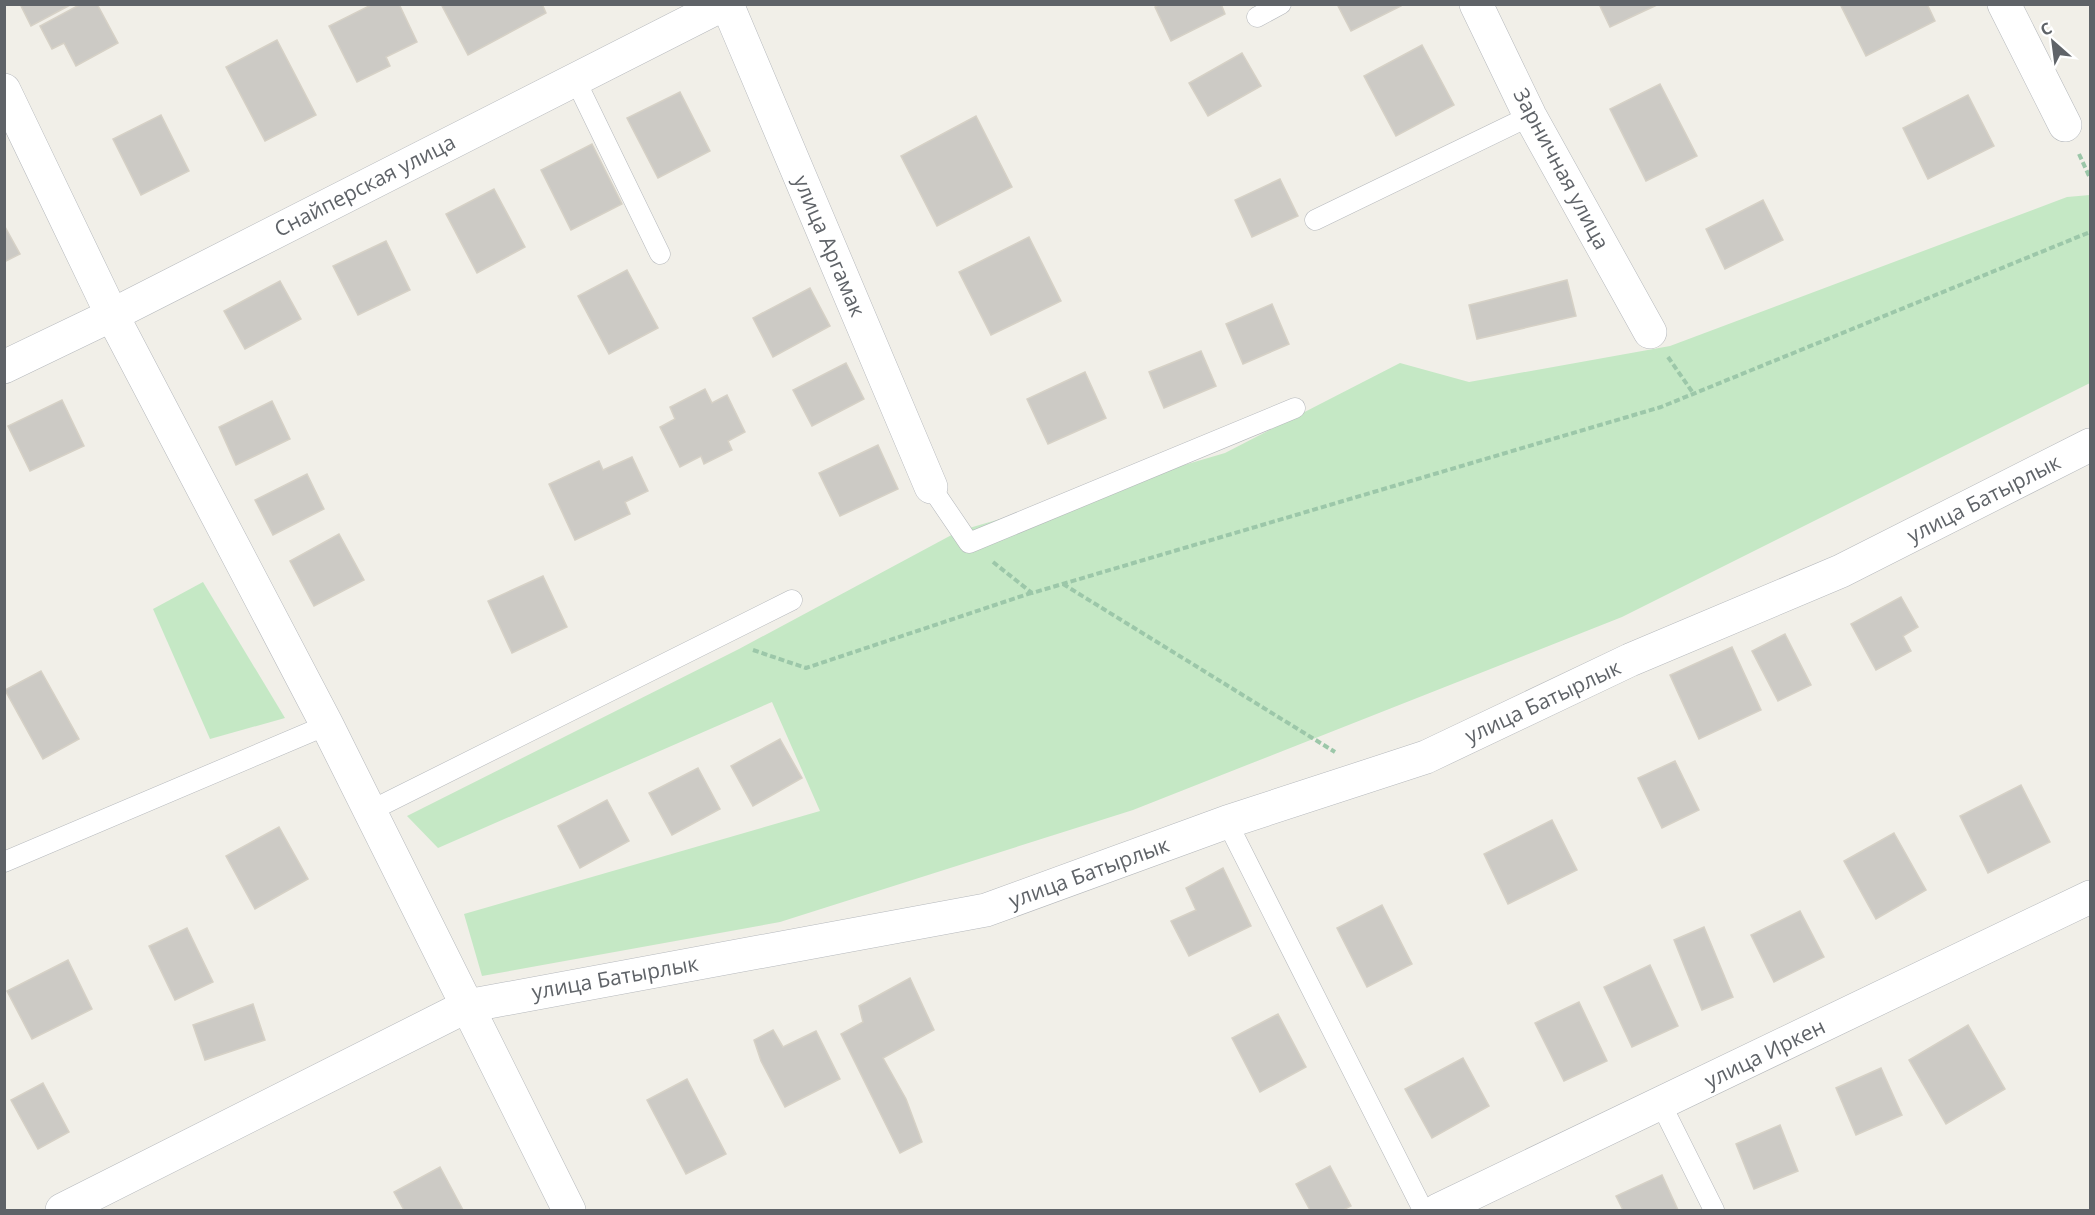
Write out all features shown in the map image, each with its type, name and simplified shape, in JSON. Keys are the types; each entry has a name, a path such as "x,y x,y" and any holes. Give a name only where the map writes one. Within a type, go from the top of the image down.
{"street":[{"name":"Снайперская улица","path":"4,367 112,315 725,4"},
{"name":"улица Аргамак","path":"725,4 931,488"},
{"name":"Зарничная улица","path":"1476,4 1530,116 1650,332"},
{"path":"2004,4 2065,125"},
{"path":"4,90 112,315 327,725 569,1210"},
{"name":"улица Батырлык","path":"62,1210 467,1006 986,910 1227,822 1426,757 1630,660 1841,571 2091,445"},
{"name":"улица Иркен","path":"1438,1210 2091,897"}],"lane":[{"path":"1257,17 1281,4"},
{"path":"576,79 660,254"},
{"path":"1315,220 1530,116"},
{"path":"931,488 969,543 1295,408"},
{"path":"370,811 792,600"},
{"path":"4,862 327,725"},
{"path":"1227,822 1423,1210"},
{"path":"1661,1104 1714,1210"}],"path":[{"path":"717,638 806,668 1032,593 1661,406 2091,232"},
{"path":"1650,332 1693,393"},
{"path":"969,543 1032,593"},
{"path":"1062,584 1372,775"}],"green space":[{"path":"2090,195 2090,383 1622,617 1133,810 780,922 482,976 464,914 820,811 772,702 438,848 407,816 739,649 959,531 1225,453 1400,363 1469,382 1670,346 2067,197"},
{"path":"203,582 285,718 210,739 153,609"}],"building":[{"path":"20,4 72,4 31,26"},
{"path":"81,4 97,4 118,43 76,66 64,43 52,49 40,26"},
{"path":"373,4 399,4 417,42 386,57 390,66 357,82 329,26"},
{"path":"441,4 542,4 546,13 468,55"},
{"path":"1160,4 1221,4 1225,14 1171,41 1155,7"},
{"path":"1337,4 1400,4 1401,6 1351,31"},
{"path":"1599,4 1659,4 1610,27"},
{"path":"1840,4 1927,4 1935,21 1866,56"},
{"path":"277,40 316,115 265,141 226,67"},
{"path":"1422,45 1454,105 1396,136 1364,76"},
{"path":"1242,53 1261,86 1208,116 1189,83"},
{"path":"1660,84 1697,156 1646,181 1610,109"},
{"path":"680,92 710,151 658,178 627,118"},
{"path":"1968,95 1994,146 1928,179 1903,128"},
{"path":"161,115 189,171 141,195 113,139"},
{"path":"976,116 1012,187 937,226 901,156"},
{"path":"592,144 622,204 571,230 541,170"},
{"path":"1280,179 1298,216 1252,237 1235,200"},
{"path":"494,189 525,247 477,273 446,214"},
{"path":"1763,200 1783,240 1725,269 1706,229"},
{"path":"4,225 20,254 4,262"},
{"path":"1029,237 1061,301 991,335 959,272"},
{"path":"386,241 410,290 358,315 333,266"},
{"path":"627,270 658,328 609,354 578,296"},
{"path":"1567,280 1576,316 1477,339 1469,305"},
{"path":"280,281 301,319 245,349 224,311"},
{"path":"810,288 830,326 773,357 753,318"},
{"path":"1272,304 1289,344 1243,364 1226,324"},
{"path":"1201,351 1216,386 1164,408 1149,372"},
{"path":"846,363 864,399 812,426 793,390"},
{"path":"1085,372 1106,418 1048,444 1027,399"},
{"path":"705,389 712,403 727,395 745,432 728,441 732,450 704,464 701,456 680,467 660,427 675,419 670,407"},
{"path":"62,400 84,446 30,471 8,426"},
{"path":"272,401 290,439 236,465 219,427"},
{"path":"878,445 898,489 840,516 819,473"},
{"path":"632,457 648,491 625,502 630,514 575,540 549,484 599,461 603,470"},
{"path":"307,474 324,509 273,535 255,500"},
{"path":"339,534 364,580 314,606 290,561"},
{"path":"543,576 567,627 512,653 488,601"},
{"path":"1901,597 1918,627 1903,636 1911,651 1876,670 1851,624"},
{"path":"1785,634 1811,685 1778,701 1752,651"},
{"path":"1732,647 1761,710 1699,739 1670,675"},
{"path":"41,671 79,739 43,759 5,690"},
{"path":"780,739 802,778 753,806 731,766"},
{"path":"1675,761 1699,810 1662,828 1638,778"},
{"path":"698,768 720,809 672,835 649,793"},
{"path":"2021,785 2050,842 1988,873 1960,816"},
{"path":"607,800 629,841 580,868 558,826"},
{"path":"1552,820 1577,870 1508,904 1484,854"},
{"path":"279,827 308,879 255,909 226,856"},
{"path":"1894,833 1926,890 1876,919 1844,861"},
{"path":"1223,868 1251,926 1189,956 1171,921 1196,910 1186,888"},
{"path":"1382,905 1412,964 1367,987 1337,928"},
{"path":"1800,911 1824,957 1774,982 1751,935"},
{"path":"1704,927 1733,997 1702,1010 1674,940"},
{"path":"187,928 213,982 175,1000 149,946"},
{"path":"68,960 92,1009 32,1039 7,991"},
{"path":"1650,965 1678,1026 1632,1047 1604,987"},
{"path":"910,978 934,1030 883,1058 906,1099 922,1142 900,1153 841,1034 863,1022 859,1006"},
{"path":"1579,1002 1607,1061 1564,1081 1535,1023"},
{"path":"253,1004 265,1040 205,1060 193,1025"},
{"path":"1278,1014 1306,1067 1260,1092 1232,1038"},
{"path":"1968,1025 2005,1089 1946,1124 1909,1060"},
{"path":"773,1030 783,1047 816,1031 840,1079 785,1107 761,1061 754,1040"},
{"path":"1463,1058 1489,1106 1432,1138 1405,1089"},
{"path":"1881,1068 1902,1115 1856,1135 1836,1088"},
{"path":"687,1079 726,1154 686,1174 647,1100"},
{"path":"43,1083 69,1132 38,1149 11,1100"},
{"path":"1780,1125 1798,1171 1754,1189 1736,1144"},
{"path":"1330,1166 1351,1206 1343,1210 1310,1210 1296,1184"},
{"path":"440,1167 463,1210 404,1210 394,1192"},
{"path":"1662,1175 1678,1210 1623,1210 1616,1196"}]}
